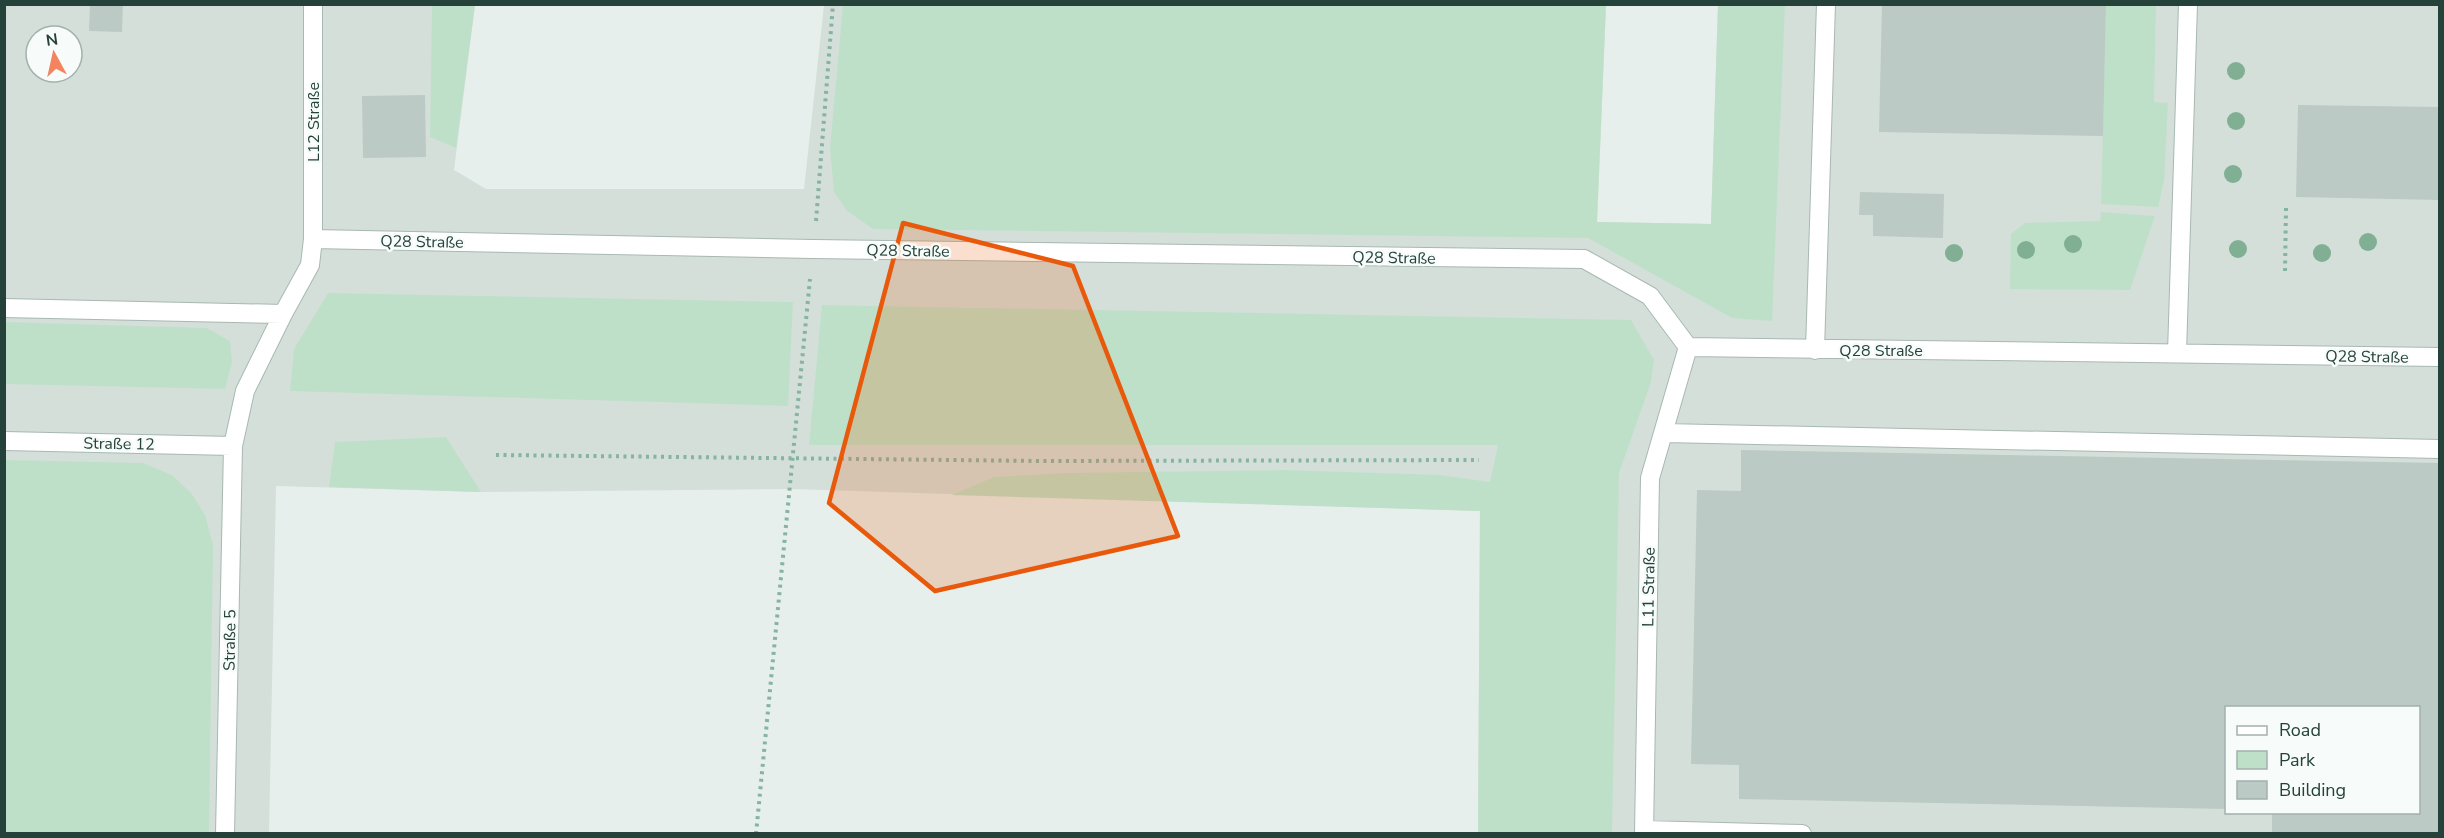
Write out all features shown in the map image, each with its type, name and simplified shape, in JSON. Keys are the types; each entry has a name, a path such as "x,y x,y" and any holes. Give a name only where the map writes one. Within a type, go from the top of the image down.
{"street":[{"name":"L12 Straße","path":"283,314 310,264 313,238 313,4"},
{"path":"1815,350 1826,4"},
{"path":"2176,353 2188,4"},
{"name":"Q28 Straße","path":"313,238 813,249 1584,259 1650,296 1688,347 2439,357"},
{"path":"4,308 283,314"},
{"name":"Straße 5","path":"225,834 233,446 245,391 283,314"},
{"name":"L11 Straße","path":"1644,832 1650,478 1688,347"},
{"path":"1664,433 2439,449"},
{"name":"Straße 12","path":"4,441 233,446"},
{"path":"1644,832 1802,834"}],"path":[{"path":"756,834 813,249 833,4"},
{"path":"2285,271 2286,208"},
{"path":"496,455 793,460 1479,459"}],"highlighted area":[{"path":"903,223 1073,266 1178,536 935,591 829,503"}],"shaded area":[{"path":"5,5 475,5 454,170 486,189 804,189 824,5 1606,5 1597,222 1711,224 1718,5 2439,5 2439,833 1478,833 1480,511 792,489 481,492 276,486 269,833 5,834"}],"green space":[{"path":"432,5 475,5 456,148 430,137"},
{"path":"843,5 1606,5 1597,222 1711,224 1718,5 1785,5 1772,321 1732,318 1588,238 873,229 847,211 834,192 830,148"},
{"path":"2106,5 2156,5 2154,102 2168,103 2164,181 2158,207 2101,204"},
{"path":"2101,212 2155,216 2130,290 2010,289 2011,234 2025,223 2100,221"},
{"path":"328,293 793,302 788,406 290,391 294,349"},
{"path":"822,305 1631,320 1654,360 1651,382 1619,473 1612,833 1478,833 1480,511 952,495 994,477 1063,473 1284,470 1440,475 1490,482 1498,445 809,445"},
{"path":"5,322 207,328 230,341 232,363 225,389 5,384"},
{"path":"446,437 481,492 329,487 335,442"},
{"path":"5,460 143,463 172,475 192,494 205,515 213,545 209,833 5,833"}],"building":[{"path":"90,4 123,4 122,32 89,31"},
{"path":"1882,4 2106,4 2103,136 1879,132"},
{"path":"425,95 426,157 363,158 362,96"},
{"path":"2298,105 2440,107 2440,200 2296,197"},
{"path":"1860,192 1944,194 1943,238 1873,236 1873,215 1859,215"},
{"path":"1741,450 2440,463 2440,834 2272,834 2272,814 2420,814 2420,706 2225,706 2225,809 1739,799 1739,765 1691,764 1697,490 1741,491"}]}
